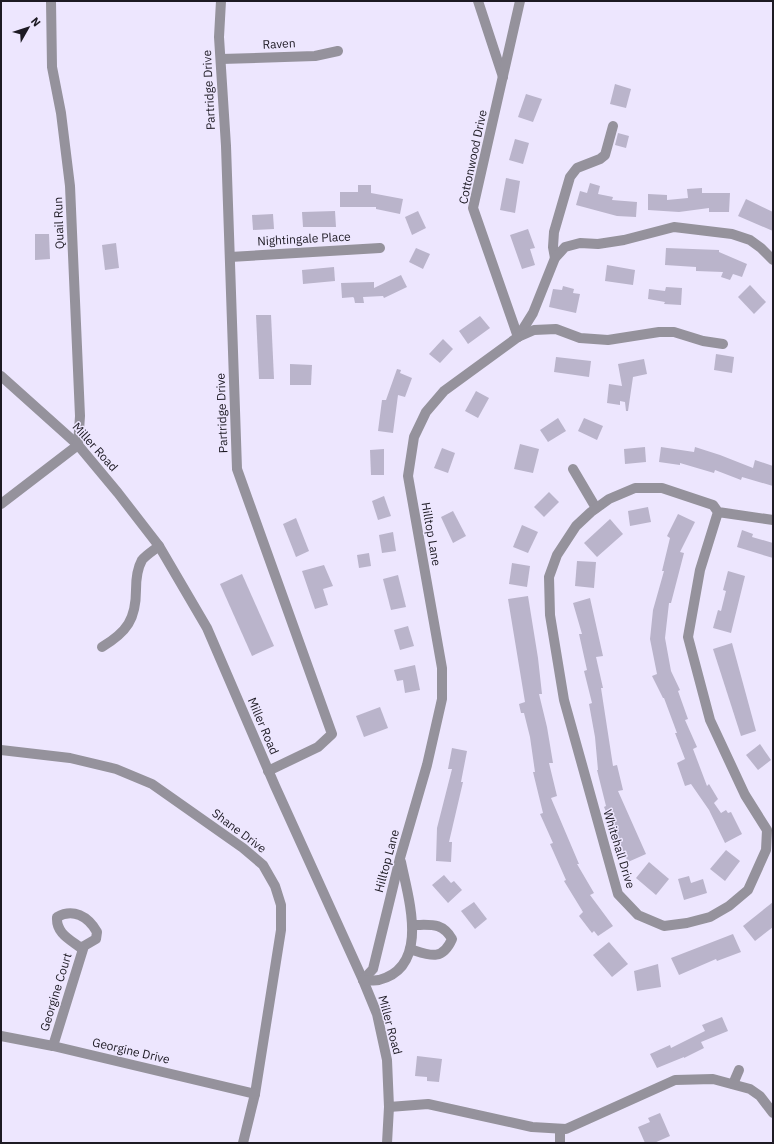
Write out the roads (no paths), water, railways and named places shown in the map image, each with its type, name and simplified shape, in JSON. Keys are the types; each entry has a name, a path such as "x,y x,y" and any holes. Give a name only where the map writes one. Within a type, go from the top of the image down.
{"street":[{"name":"Quail Run","path":"51,1 52,67 62,113 70,186 80,416 78,445"},
{"name":"Partridge Drive","path":"221,1 220,59 230,256 237,469 332,734 318,747 268,771"},
{"path":"478,1 503,77"},
{"name":"Cottonwood Drive","path":"518,337 473,208 520,1"},
{"name":"Raven","path":"220,59 315,56 338,51"},
{"path":"555,258 553,247 554,232 570,176 577,168 600,159 605,155 613,126"},
{"path":"518,337 533,313 555,258 565,247 580,243 598,244 624,240 674,226 732,234 750,240 773,260"},
{"name":"Nightingale Place","path":"230,256 380,248"},
{"name":"Hilltop Lane","path":"363,980 373,969 400,858 427,765 442,699 442,668 408,476 414,437 426,412 444,391 518,337 534,330 556,329 580,338 608,340 659,332 674,332 703,341 723,344"},
{"name":"Miller Road","path":"1,376 78,445 159,546 207,628 268,771 377,1014 387,1060 389,1107 387,1143"},
{"path":"1,504 78,445"},
{"path":"573,469 596,508"},
{"name":"Whitehall Drive","path":"718,512 700,570 688,637 710,720 745,795 766,830 766,850 748,890 729,906 710,918 664,926 638,914 618,894 564,700 550,615 549,577 556,555 576,526 596,508 609,499 635,488 662,488 713,505 718,512 773,520"},
{"path":"102,647 116,638 131,621 136,605 138,568 143,559 159,546"},
{"name":"Shane Drive","path":"1,750 78,760 116,769 152,784 243,848 263,865 275,886 281,905 281,930 255,1094 243,1143"},
{"path":"363,980 379,980 393,973 404,963 410,949 414,925 400,858"},
{"path":"410,949 431,955 441,954 448,947 452,939 447,930 438,926 414,925"},
{"name":"Georgine Court","path":"54,1046 84,946"},
{"name":"Georgine Drive","path":"1,1036 54,1046 255,1094"},
{"path":"733,1084 739,1070"},
{"path":"389,1107 428,1104 532,1127 560,1130 566,1129 675,1080 713,1079 750,1089 760,1096 773,1113"},
{"path":"560,1130 560,1143"}]}
